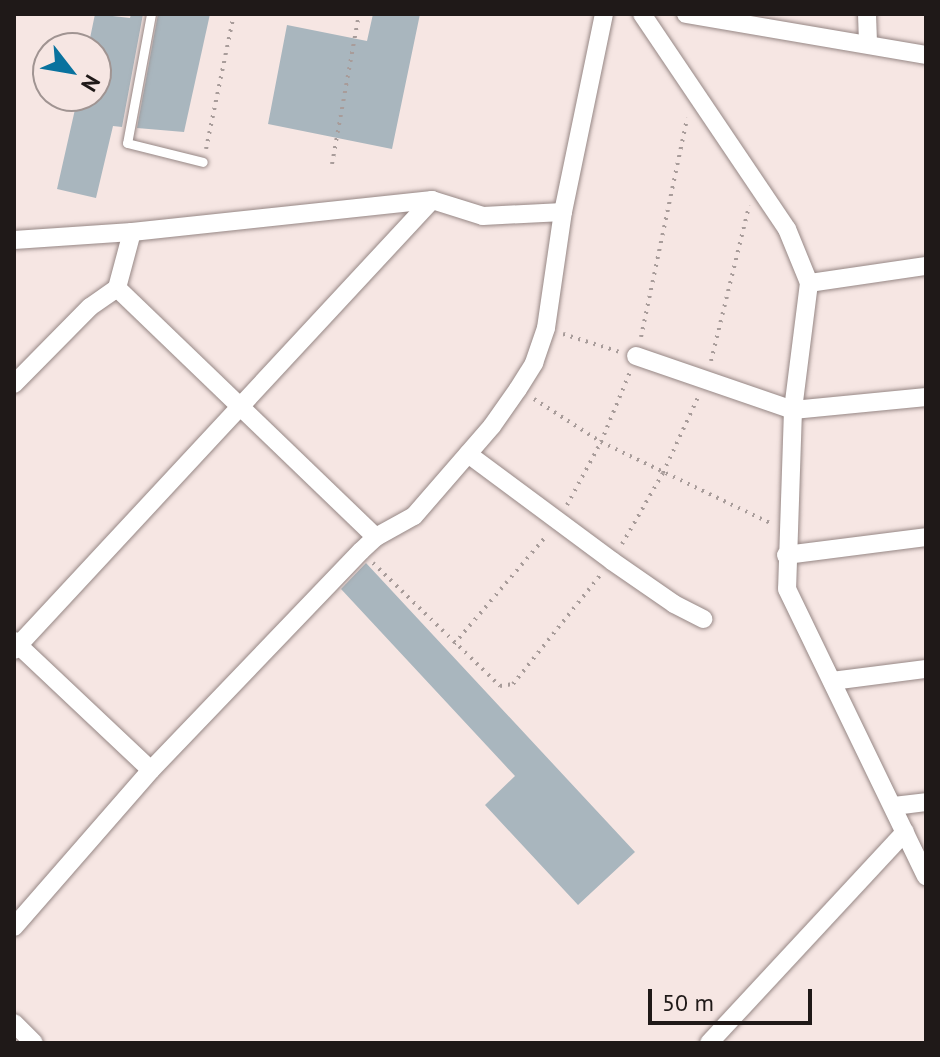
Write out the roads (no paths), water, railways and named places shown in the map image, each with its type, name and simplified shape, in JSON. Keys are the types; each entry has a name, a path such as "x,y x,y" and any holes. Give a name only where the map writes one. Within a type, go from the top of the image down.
{"street":[{"path":"14,927 151,770 361,551 376,537 414,516 468,454 518,389 534,363 546,328 563,212 604,14"},
{"path":"642,14 787,229 809,283 793,410 787,589 926,876"},
{"path":"686,14 926,55"},
{"path":"867,14 868,44"},
{"path":"14,240 132,232 432,200 483,216 563,212"},
{"path":"151,770 16,645 240,404 393,246 432,200"},
{"path":"14,384 90,307 117,288 132,232"},
{"path":"809,283 926,266"},
{"path":"117,288 376,537"},
{"path":"636,356 793,410 926,397"},
{"path":"468,454 612,561 674,604 703,619"},
{"path":"786,555 926,537"},
{"path":"832,681 926,669"},
{"path":"894,806 926,802"},
{"path":"709,1043 905,832"},
{"path":"14,1023 34,1043"}],"lane":[{"path":"151,14 127,143 203,162"}]}
